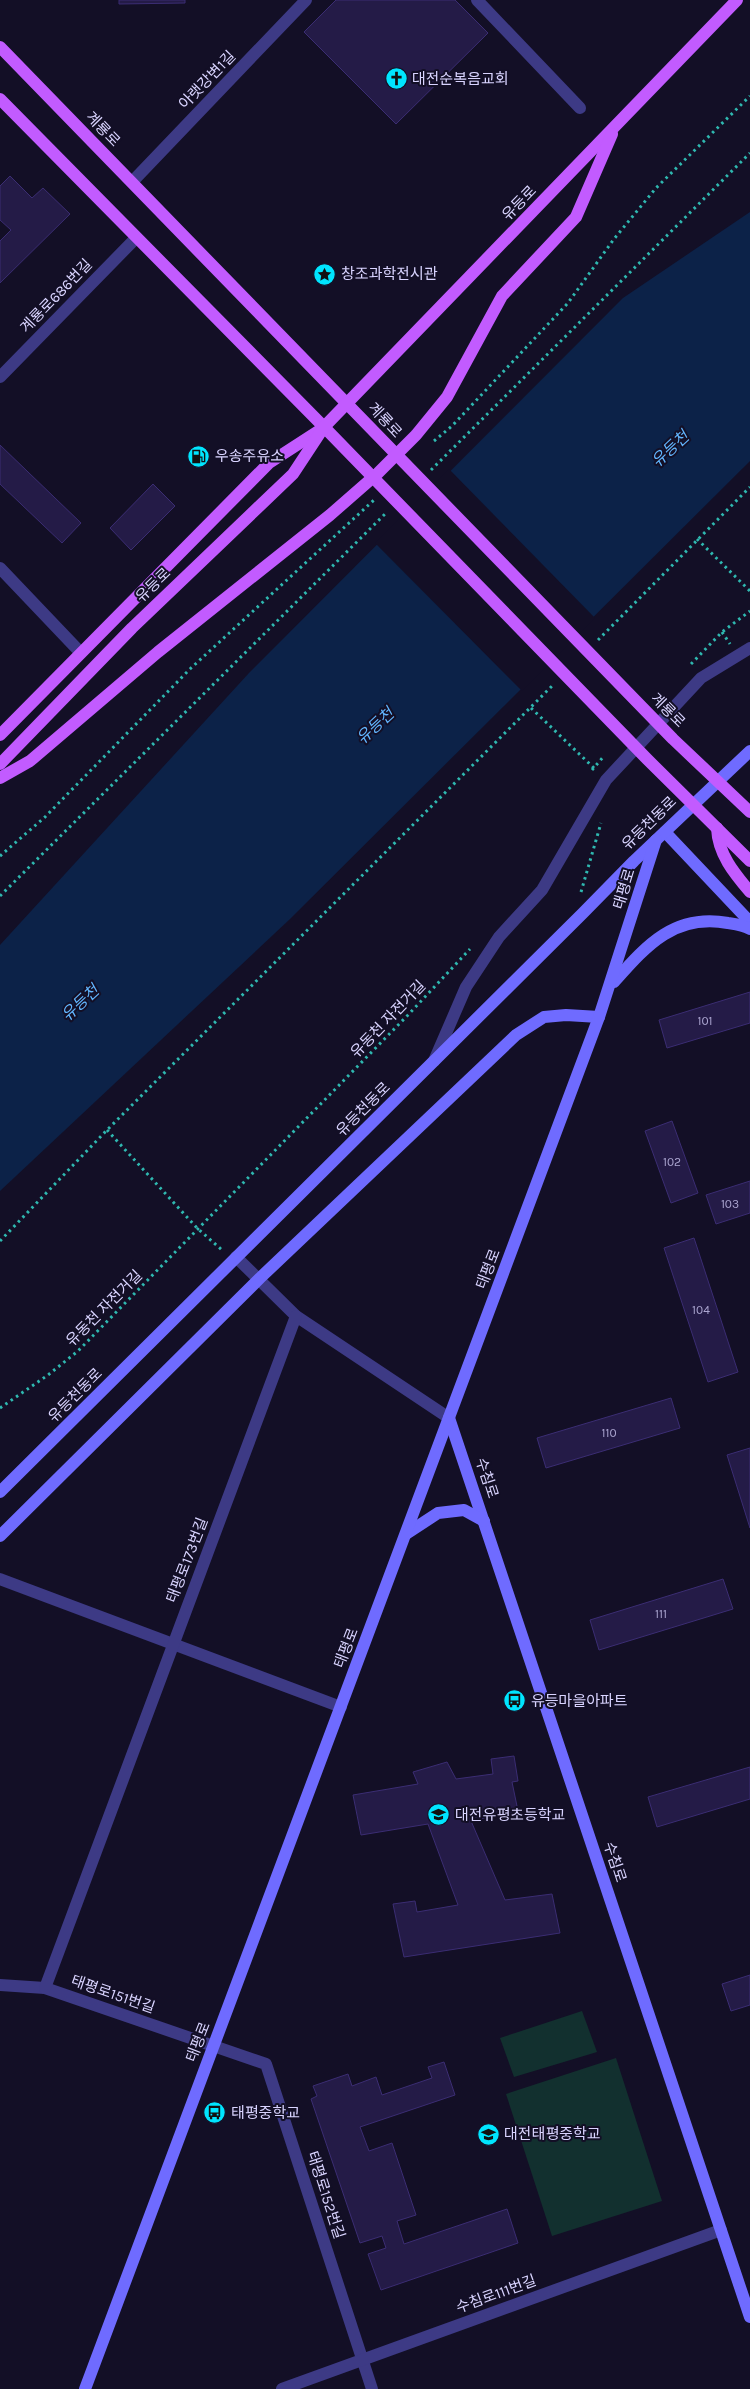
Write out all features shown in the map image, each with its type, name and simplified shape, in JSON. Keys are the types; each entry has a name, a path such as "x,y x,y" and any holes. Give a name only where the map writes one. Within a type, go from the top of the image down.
{"main road":[{"name":"유등로","path":"0,764 132,628 293,474 324,428 737,0"},
{"name":"계룡로","path":"0,47 673,739 748,808"},
{"path":"0,99 647,759 750,861"},
{"path":"0,778 30,761 158,652 330,515 378,473 416,435 448,397 502,296 576,217 615,126"},
{"name":"유등로","path":"0,735 269,462 324,428"},
{"name":"유등천동로","path":"0,1492 692,804 748,756"},
{"path":"717,828 718,843 732,871 750,892"},
{"path":"660,836 750,922"},
{"name":"태평로","path":"85,2389 599,1017 660,836"},
{"path":"610,986 645,948 662,935 688,922 712,920 750,928"},
{"path":"0,1536 260,1278 516,1035 544,1017 566,1015 599,1017"},
{"name":"수침로","path":"449,1418 750,2317"},
{"path":"406,1534 438,1513 464,1510 484,1521"}],"street":[{"name":"아랫강변1길","path":"132,182 306,0"},
{"path":"478,0 580,108"},
{"name":"계룡로686번길","path":"0,377 136,238"},
{"path":"0,568 80,652"},
{"path":"434,1061 466,987 499,937 542,890 606,780 701,678 750,648"},
{"path":"236,1257 260,1278 296,1316 449,1418"},
{"name":"태평로173번길","path":"46,1988 296,1316"},
{"path":"0,1579 341,1706"},
{"name":"태평로151번길","path":"0,1985 46,1988 213,2047"},
{"name":"태평로152번길","path":"213,2047 266,2064 372,2389"},
{"name":"수침로111번길","path":"282,2389 721,2230"}],"path":[{"path":"430,471 750,153"},
{"path":"594,644 750,487"},
{"path":"0,896 388,512"},
{"path":"697,539 750,590"},
{"path":"688,667 722,632 750,611"},
{"path":"0,1241 108,1130 559,680"},
{"path":"531,708 606,780"},
{"path":"589,776 593,768 606,754"},
{"path":"584,913 580,895 601,820"},
{"name":"유동천 자전거길","path":"0,1408 48,1376 78,1351 408,1015 473,946"},
{"path":"108,1130 197,1228 219,1249"}],"green space":[{"path":"582,2011 597,2052 514,2077 500,2038"},
{"path":"616,2058 662,2201 552,2236 506,2094"}],"water":[{"name":"유등천","path":"750,212 750,461 290,919 0,1191 0,945 249,673 623,298"}],"pier":[{"path":"449,469 595,618 522,691 375,543"}],"building":[{"path":"119,0 185,0 185,3 119,4"},
{"name":"대전순복음교회","path":"336,0 455,0 488,33 396,124 304,32"},
{"path":"10,176 32,198 43,188 70,214 0,283 0,241 11,230 0,220 0,186"},
{"path":"0,445 81,523 62,543 0,484"},
{"path":"153,484 175,506 131,550 110,528"},
{"path":"750,992 750,1023 667,1048 659,1020"},
{"path":"672,1121 698,1193 671,1203 645,1131"},
{"path":"750,1181 750,1213 716,1224 706,1195"},
{"path":"694,1238 738,1372 708,1382 664,1248"},
{"path":"671,1398 680,1428 546,1468 537,1438"},
{"path":"750,1448 750,1528 727,1455"},
{"path":"723,1579 733,1609 599,1650 590,1620"},
{"path":"514,1756 518,1781 512,1782 518,1811 471,1821 505,1900 552,1894 560,1933 404,1957 393,1904 415,1901 417,1912 458,1905 428,1824 361,1835 353,1795 418,1784 413,1772 447,1762 456,1779 493,1774 491,1759"},
{"path":"750,1767 750,1799 657,1827 648,1797"},
{"path":"750,1975 750,2005 731,2011 722,1984"},
{"path":"444,2062 455,2095 360,2127 369,2151 392,2143 416,2215 397,2221 404,2244 507,2209 518,2243 381,2290 368,2254 386,2248 382,2236 360,2243 311,2099 317,2096 313,2086 348,2074 352,2086 376,2077 382,2095 432,2078 428,2067"}],"place":[{"name":"대전순복음교회","path":"396,79"},
{"name":"창조과학전시관","path":"325,274"},
{"name":"우송주유소","path":"199,456"},
{"name":"유등마을아파트","path":"515,1701"},
{"name":"대전유평초등학교","path":"439,1815"},
{"name":"태평중학교","path":"215,2113"},
{"name":"대전태평중학교","path":"488,2134"}]}
